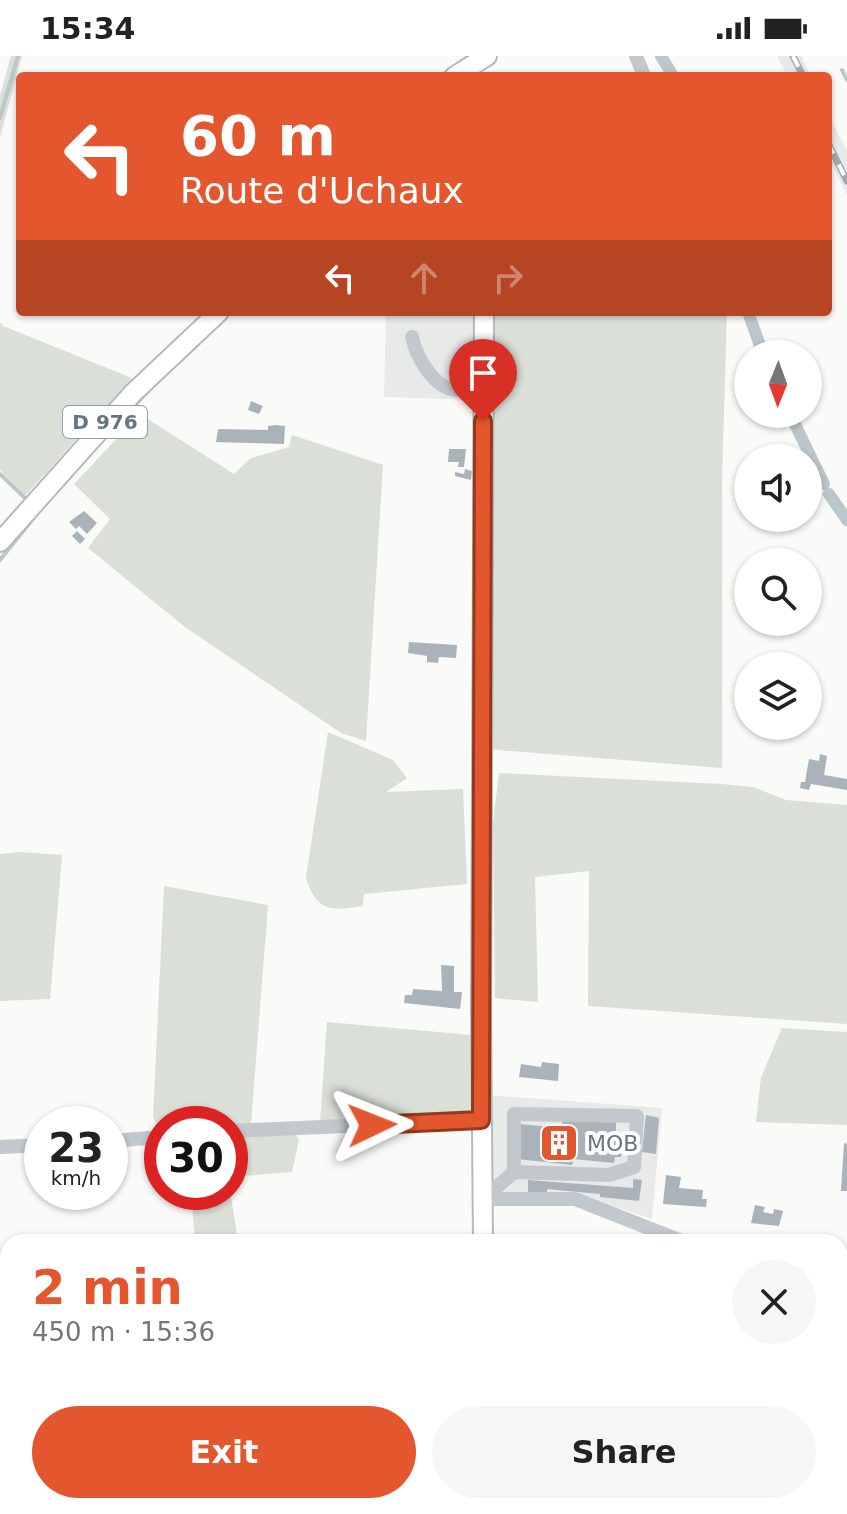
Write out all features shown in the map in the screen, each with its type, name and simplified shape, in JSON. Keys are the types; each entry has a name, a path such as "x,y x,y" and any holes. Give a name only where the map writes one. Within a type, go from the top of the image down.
{"main road":[{"path":"465,72 485,61"},
{"name":"D 976","path":"0,542 133,393 215,316"},
{"path":"483,1234 484,316"}],"street":[{"path":"412,337 416,354 449,389 484,389"},
{"path":"482,1195 514,1172 609,1175 634,1167 637,1116 514,1114 514,1172"},
{"path":"248,1130 481,1120"},
{"path":"0,1147 24,1146"},
{"path":"482,1195 575,1199 664,1234"}],"shaded area":[{"path":"11,56 22,56 0,137 0,96"},
{"path":"777,56 801,56 809,72 785,72"},
{"path":"832,121 847,151 847,195 832,165"},
{"path":"386,316 478,316 476,400 384,397"},
{"path":"494,316 727,316 722,480 722,768 486,749 488,486"},
{"path":"0,322 3,326 132,378 25,496 0,470"},
{"path":"140,414 234,474 251,458 289,447 292,435 383,465 366,741 341,733 185,627 88,548 110,519 74,484"},
{"path":"328,732 393,760 407,778 386,792 463,789 467,884 364,894 363,906 342,909 320,903 306,878"},
{"path":"499,773 722,784 753,787 786,800 847,805 847,1024 588,1006 589,871 535,877 538,1002 495,998 493,823"},
{"path":"0,854 62,855 50,999 0,1001"},
{"path":"164,886 268,905 251,1124 248,1124 248,1106 154,1106"},
{"path":"327,1022 471,1035 475,1114 320,1123"},
{"path":"782,1028 847,1032 847,1125 756,1122 761,1077"},
{"path":"488,1095 662,1108 652,1219 584,1196 488,1193"},
{"path":"294,1133 299,1140 292,1172 248,1176 248,1136"},
{"path":"192,1210 233,1210 237,1234 194,1234"}],"building":[{"path":"251,401 263,406 259,414 248,410"},
{"path":"268,426 285,426 284,444 216,442 218,429 268,430"},
{"path":"449,449 466,449 464,467 458,467 459,462 448,462"},
{"path":"465,469 472,471 471,480 455,476 455,472 464,474"},
{"path":"84,511 97,523 87,534 69,522"},
{"path":"77,531 85,539 80,544 72,536"},
{"path":"409,642 457,645 456,658 439,657 438,663 427,662 427,656 408,653"},
{"path":"820,754 827,756 824,775 847,779 847,790 811,784 809,790 800,788 801,782 805,782 809,759 819,761"},
{"path":"441,965 454,966 454,992 462,992 460,1009 404,1003 405,995 412,995 413,989 442,991"},
{"path":"542,1062 559,1064 558,1081 519,1077 521,1064 541,1067"},
{"path":"646,1115 659,1118 656,1154 642,1152"},
{"name":"MOB","path":"562,1117 616,1122 616,1135 623,1136 621,1157 615,1157 614,1163 573,1159 572,1165 518,1159 519,1124 562,1128"},
{"path":"844,1143 847,1144 847,1191 841,1191"},
{"path":"666,1175 681,1177 679,1188 703,1190 702,1199 707,1199 706,1207 663,1204"},
{"path":"633,1179 642,1180 639,1201 547,1189 547,1193 528,1193 528,1180 633,1188"},
{"path":"755,1205 765,1207 763,1212 773,1214 774,1209 783,1211 779,1226 751,1223"}],"waterway":[{"path":"0,118 18,56"},
{"path":"447,72 469,56"},
{"path":"661,56 671,72"},
{"path":"842,70 847,80"},
{"path":"749,316 758,340"},
{"path":"181,360 198,344"},
{"path":"130,410 151,388"},
{"path":"46,478 114,401"},
{"path":"797,428 824,484"},
{"path":"0,474 26,499"},
{"path":"829,494 847,520"},
{"path":"0,560 36,515"}],"railway":[{"path":"793,56 801,72"},
{"path":"832,151 847,181"}],"place":[{"name":"MOB","path":"559,1143"}],"route":[{"path":"372,1125 481,1120 483,421"}]}
